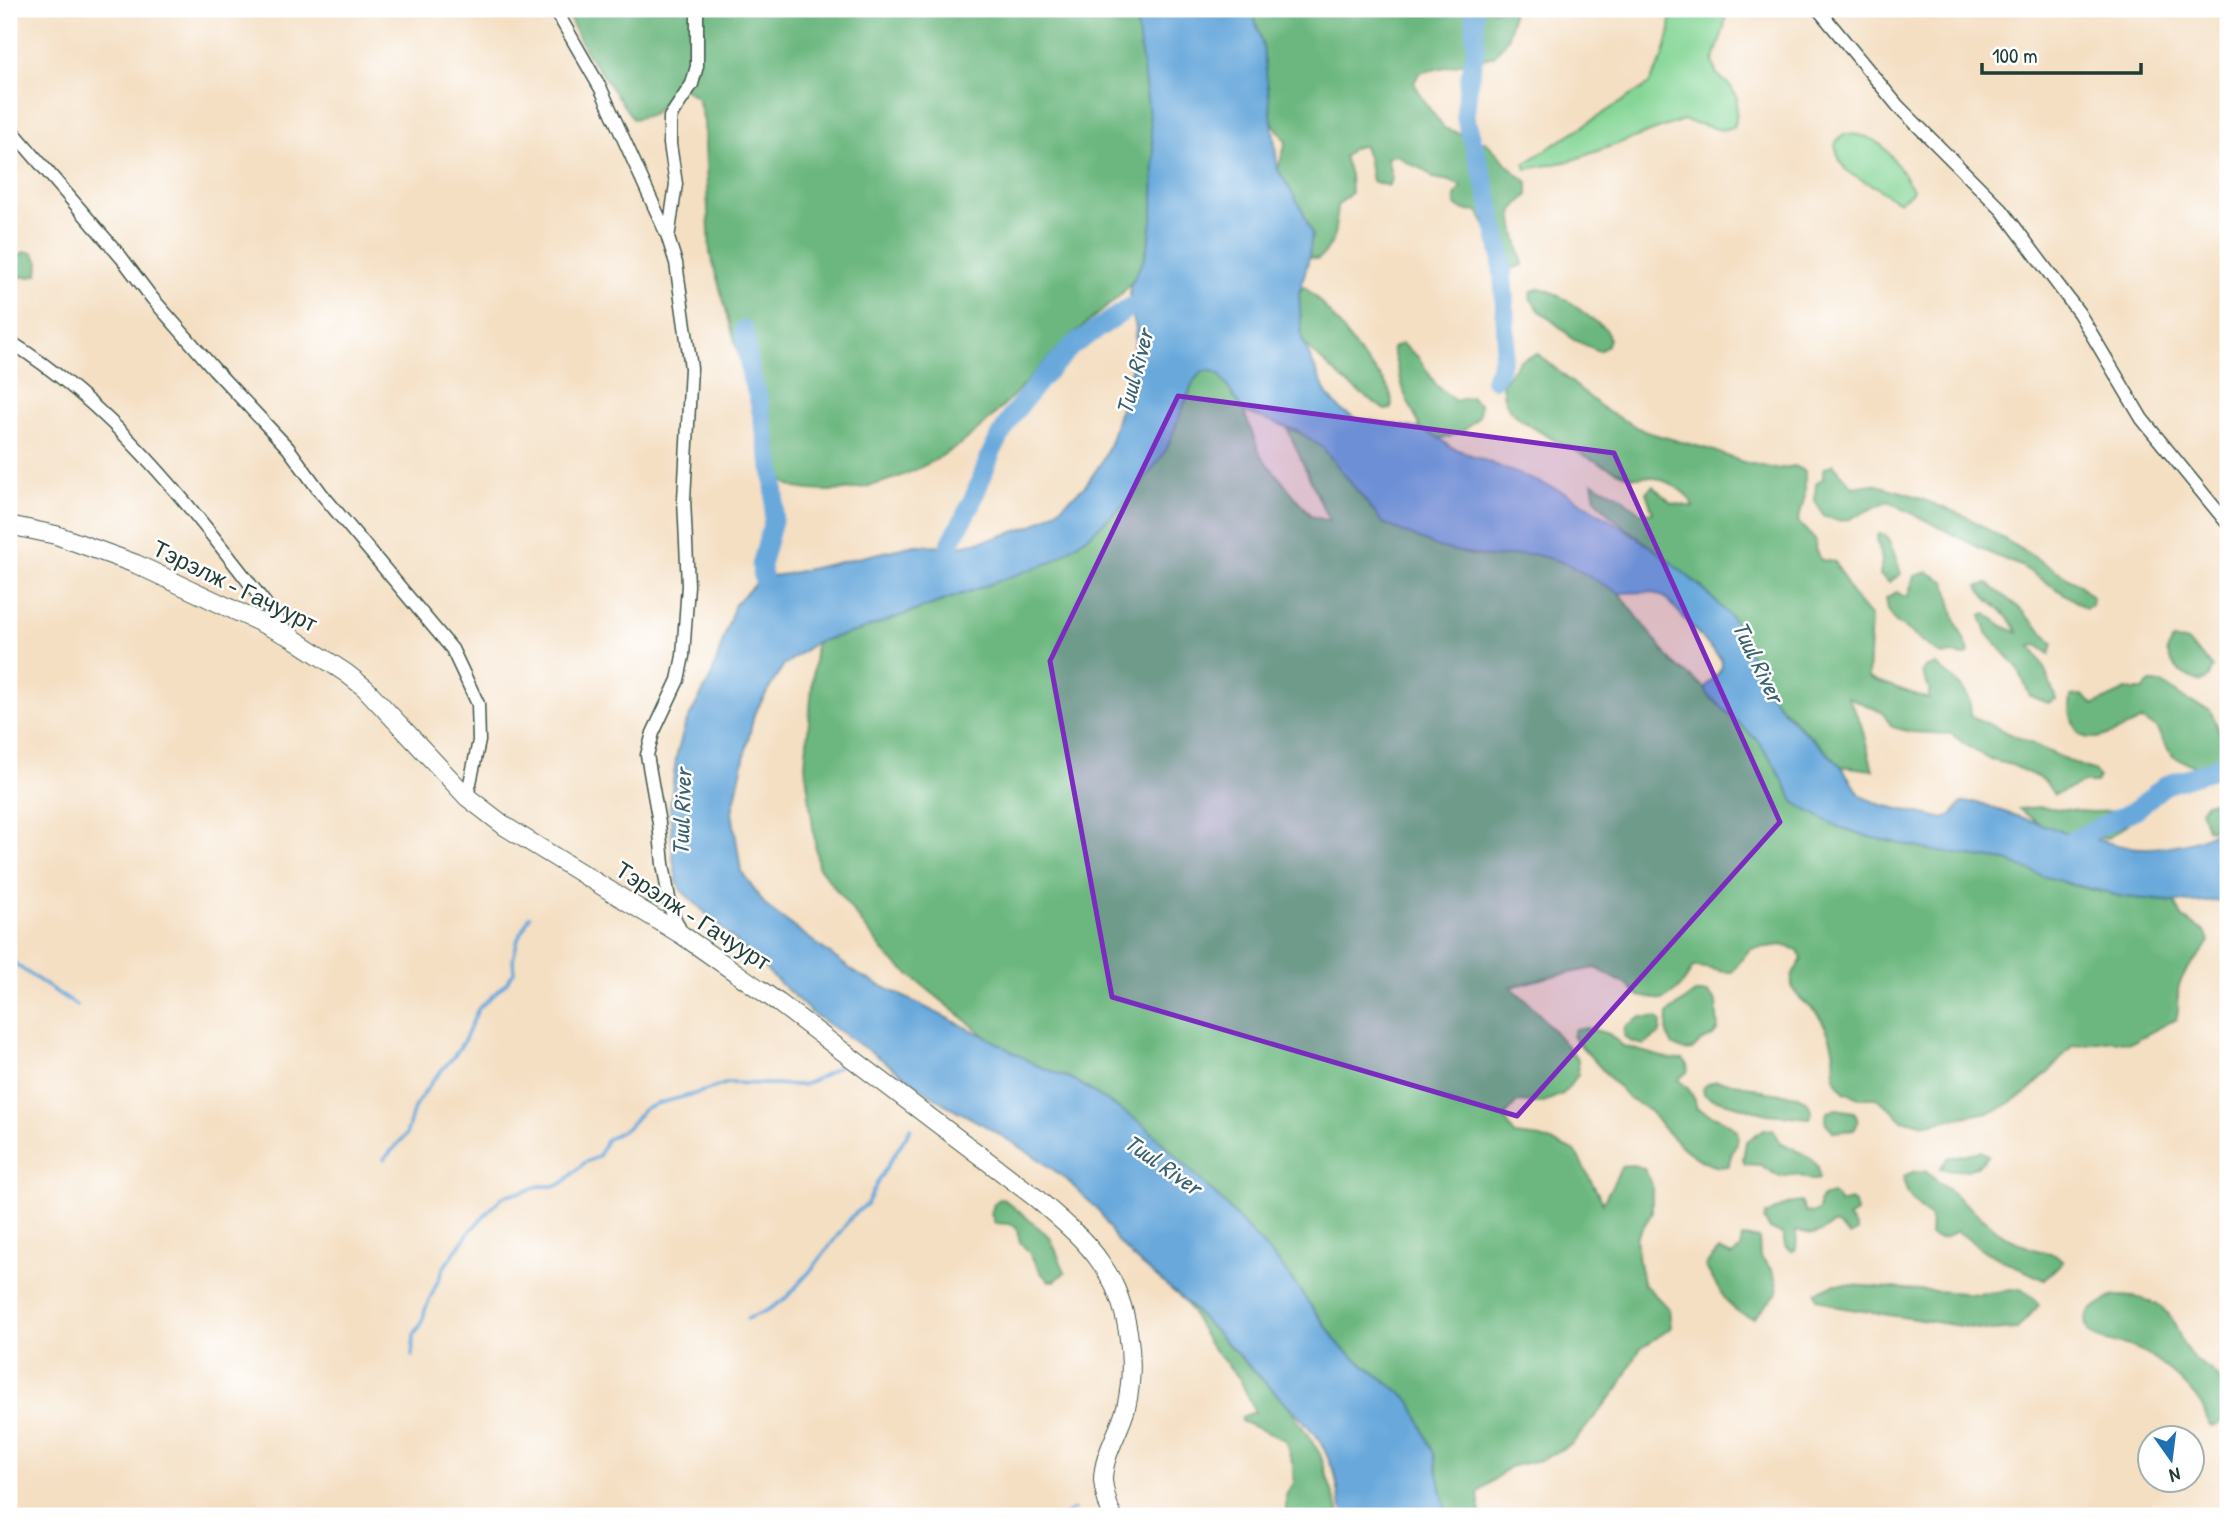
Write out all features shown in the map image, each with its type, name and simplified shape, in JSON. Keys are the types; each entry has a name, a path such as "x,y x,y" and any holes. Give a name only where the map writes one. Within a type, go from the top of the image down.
{"main road":[{"name":"Тэрэлж - Гачуурт","path":"9,525 56,535 136,564 291,637 346,673 365,688 467,797 506,827 682,934 779,1003 1036,1198 1100,1260 1117,1293 1129,1341 1130,1376 1126,1408 1108,1459 1104,1480 1112,1516"}],"street":[{"path":"555,9 601,89 668,238 676,263 691,368 684,499 688,585 683,656 678,680 653,733 647,755 671,910 682,934"},
{"path":"668,238 676,184 670,144 670,117 692,83 697,66 697,9"},
{"path":"1818,9 1898,106 2002,210 2079,313 2142,419 2228,524"},
{"path":"9,127 121,257 152,298 288,448 321,494 452,649 478,704 479,741 467,797"},
{"path":"9,341 43,363 154,465 291,637"}],"highlighted area":[{"path":"1178,396 1614,453 1780,822 1517,1116 1112,997 1050,661"}],"green space":[{"path":"565,9 1135,9 1149,101 1155,167 1152,229 1139,270 1122,293 1067,340 985,424 956,447 919,468 859,488 817,491 790,486 773,475 710,253 704,122 698,98 678,85 666,102 651,115 633,119 586,52"},
{"path":"1252,9 1513,9 1508,38 1494,56 1419,73 1414,83 1444,128 1487,143 1528,182 1528,195 1512,215 1523,265 1504,271 1492,254 1488,230 1478,211 1466,210 1456,205 1455,197 1461,186 1433,178 1425,170 1397,155 1387,157 1392,179 1388,186 1372,181 1364,146 1352,148 1344,157 1350,175 1351,193 1337,206 1332,242 1318,259 1309,257 1312,235 1301,207 1278,170 1286,142 1271,120 1263,47"},
{"path":"1671,9 1726,9 1724,28 1713,62 1716,73 1731,87 1737,98 1736,121 1733,127 1721,130 1683,120 1570,161 1526,169 1524,164 1649,84 1663,58 1670,31"},
{"path":"1845,134 1859,135 1879,143 1900,168 1913,189 1911,193 1900,201 1896,200 1849,173 1841,163 1835,145"},
{"path":"25,252 33,253 39,262 38,274 30,277 9,277 13,262"},
{"path":"1304,286 1327,310 1387,385 1392,401 1391,409 1385,410 1350,386 1307,347 1302,339 1299,293"},
{"path":"1540,288 1567,300 1607,330 1609,339 1606,347 1599,351 1572,339 1540,311 1530,298 1532,291"},
{"path":"1402,344 1418,357 1437,386 1455,401 1470,397 1480,405 1479,416 1466,429 1449,437 1439,438 1421,429 1405,395 1392,348"},
{"path":"1538,354 1606,411 1646,432 1743,462 1776,469 1795,466 1805,471 1805,495 1798,522 1816,541 1815,549 1821,560 1835,562 1853,596 1871,617 1868,678 1929,699 1929,688 1922,672 1927,667 1936,665 1965,692 1971,716 2093,770 2099,777 2096,783 2083,783 2054,795 2045,781 2012,765 1991,760 1952,734 1911,732 1892,727 1882,712 1848,697 1861,724 1873,770 1841,766 1765,688 1731,618 1701,587 1610,515 1595,498 1592,483 1620,496 1639,512 1653,513 1646,492 1653,486 1671,503 1693,507 1687,496 1663,481 1629,476 1585,456 1532,427 1510,410 1505,401 1502,384 1520,360"},
{"path":"1209,370 1219,374 1244,412 1261,456 1311,516 1329,521 1287,428 1311,438 1323,448 1383,523 1438,547 1471,555 1489,557 1533,553 1565,563 1619,593 1672,662 1705,688 1708,695 1757,740 1774,764 1795,803 1836,826 1870,837 1939,852 2007,861 2071,885 2124,897 2175,902 2182,917 2206,933 2209,941 2181,979 2176,1019 2130,1043 2111,1040 2072,1046 2025,1094 1998,1110 1927,1124 1902,1120 1876,1098 1859,1098 1844,1092 1834,1077 1834,1052 1826,1028 1814,1010 1796,994 1792,985 1793,974 1802,959 1798,950 1782,945 1750,949 1732,972 1693,967 1681,986 1663,1000 1639,996 1629,986 1596,968 1511,987 1533,1007 1578,1059 1578,1075 1563,1094 1541,1103 1517,1102 1504,1117 1515,1135 1541,1138 1575,1151 1603,1203 1622,1166 1634,1165 1644,1169 1652,1185 1652,1213 1636,1238 1639,1262 1643,1283 1669,1309 1671,1328 1640,1349 1618,1389 1572,1444 1543,1459 1509,1467 1478,1493 1480,1516 1447,1516 1434,1454 1374,1372 1342,1348 1280,1264 1223,1202 1143,1124 1072,1079 1038,1066 988,1038 889,958 818,866 805,765 816,642 858,631 988,585 1166,450 1194,380 1202,372"},
{"path":"1833,464 1853,487 1873,484 1909,494 1967,517 2079,584 2093,598 2092,605 2086,608 2021,566 1888,501 1847,520 1838,521 1824,516 1815,501 1816,484 1823,478 1823,469"},
{"path":"1879,534 1885,535 1888,540 1901,574 1889,582 1880,575 1882,560 1877,539"},
{"path":"1928,572 1946,582 1955,620 1968,649 1969,653 1965,656 1944,656 1938,653 1895,621 1888,610 1886,598 1897,592 1908,596 1914,576"},
{"path":"1988,584 2018,607 2053,643 2050,654 2037,645 2031,646 2043,665 2056,699 2048,703 2030,696 2018,668 1987,633 1981,616 1986,614 2018,633 2010,619 1978,586"},
{"path":"2173,640 2186,641 2213,667 2209,677 2201,682 2176,668 2167,651"},
{"path":"2150,683 2162,683 2186,700 2210,710 2224,741 2224,762 2204,770 2172,756 2156,728 2142,720 2097,738 2081,735 2076,729 2070,713 2071,696 2082,695 2094,705 2126,690 2143,690"},
{"path":"2218,801 2228,809 2228,815 2210,830 2200,810 2206,803"},
{"path":"2040,807 2091,812 2128,811 2129,823 2108,838 2080,837 2043,826 2019,809"},
{"path":"1695,993 1708,993 1716,1002 1718,1030 1692,1050 1684,1051 1672,1044 1667,1034 1668,1013"},
{"path":"1641,1017 1657,1018 1661,1022 1660,1033 1644,1045 1632,1042 1624,1036 1625,1027"},
{"path":"1587,1028 1609,1034 1623,1046 1669,1059 1683,1060 1688,1071 1678,1080 1691,1093 1697,1109 1729,1124 1738,1132 1729,1165 1712,1165 1694,1156 1670,1135 1649,1110 1627,1097 1572,1036 1575,1029"},
{"path":"1716,1081 1798,1096 1808,1103 1812,1113 1810,1118 1767,1114 1710,1098 1704,1094 1703,1089"},
{"path":"1836,1109 1854,1112 1857,1125 1854,1130 1834,1132 1825,1122 1827,1112"},
{"path":"1764,1129 1773,1130 1780,1142 1811,1158 1818,1167 1819,1179 1810,1180 1795,1175 1780,1177 1760,1165 1745,1164 1743,1159 1746,1142"},
{"path":"1981,1151 1988,1156 1978,1166 1961,1170 1940,1168 1948,1158"},
{"path":"1915,1171 1925,1171 2006,1237 2032,1249 2055,1254 2063,1261 2044,1280 1986,1252 1957,1231 1937,1239 1930,1235 1931,1218 1912,1200 1904,1183 1904,1176"},
{"path":"1832,1194 1839,1203 1851,1200 1855,1203 1856,1213 1848,1218 1857,1228 1857,1232 1850,1236 1834,1224 1814,1234 1796,1231 1797,1245 1792,1251 1785,1245 1783,1235 1770,1229 1764,1220 1766,1215 1787,1204 1801,1202 1806,1212 1814,1213 1819,1210 1822,1197"},
{"path":"999,1199 1005,1200 1050,1237 1065,1272 1055,1281 1049,1281 1042,1274 1020,1242 1016,1227 995,1223 991,1214"},
{"path":"1742,1237 1759,1239 1760,1257 1772,1272 1778,1292 1754,1318 1745,1316 1731,1305 1705,1266 1719,1250 1732,1256 1740,1249"},
{"path":"1835,1284 1978,1294 2021,1289 2039,1305 2017,1329 1992,1331 1838,1307 1817,1298 1816,1292"},
{"path":"2114,1296 2150,1301 2164,1310 2175,1325 2187,1351 2220,1381 2227,1397 2228,1416 2217,1425 2210,1426 2196,1398 2161,1364 2132,1347 2099,1339 2088,1331 2088,1315 2095,1307"},
{"path":"1185,1301 1290,1408 1320,1454 1340,1516 1286,1516 1286,1495 1294,1483 1293,1465 1285,1440 1241,1421 1241,1417 1255,1412 1240,1379 1209,1344"}],"water":[{"name":"Tuul River","path":"1135,9 1252,9 1263,47 1278,170 1301,207 1312,235 1299,293 1302,339 1327,395 1342,411 1355,418 1421,429 1451,447 1566,493 1658,552 1701,587 1732,618 1765,688 1788,716 1841,766 1861,796 1881,805 1945,819 1953,814 1961,803 1974,802 2080,837 2138,848 2172,846 2194,841 2212,833 2228,818 2228,900 2192,903 2124,897 2045,877 2007,861 1939,852 1870,837 1836,826 1795,803 1774,764 1757,740 1708,695 1705,688 1720,671 1721,659 1666,598 1652,592 1619,593 1565,563 1533,554 1489,557 1438,547 1383,523 1323,448 1298,431 1244,412 1219,374 1209,370 1202,372 1194,380 1166,450 1134,495 1092,533 1052,562 858,631 816,642 783,666 754,714 732,812 741,871 766,906 857,974 988,1038 1038,1066 1072,1079 1143,1124 1223,1202 1280,1264 1342,1348 1411,1401 1434,1454 1447,1516 1345,1516 1335,1473 1320,1440 1185,1301 1116,1240 1100,1212 1066,1179 1033,1155 943,1103 813,1014 681,890 677,881 670,807 676,758 685,725 711,677 735,604 752,587 763,577 915,545 960,546 1032,526 1056,511 1085,486 1101,463 1111,441 1133,363 1136,328 1130,307 1130,286 1145,257 1153,212 1154,153"}],"waterway":[{"path":"1474,9 1476,47 1465,116 1486,186 1501,254 1506,340 1500,368 1494,379"},
{"path":"942,571 949,546 972,502 992,451 1013,414 1039,381 1072,346 1130,307 1156,306"},
{"path":"744,330 775,496 773,521 761,566 768,602"},
{"path":"2058,847 2137,809 2165,785 2211,770 2228,760"},
{"path":"384,1159 406,1135 414,1108 433,1080 455,1055 478,1009 514,972 513,959 518,939 530,916"},
{"path":"9,954 16,965 77,1006"},
{"path":"412,1356 414,1335 422,1323 444,1267 470,1231 501,1198 540,1186 557,1186 564,1182 584,1163 599,1156 606,1140 627,1128 644,1109 656,1104 728,1083 802,1085 838,1067"},
{"path":"747,1319 786,1298 813,1268 853,1215 867,1204 911,1128"},
{"path":"1064,1516 1074,1509"}]}
